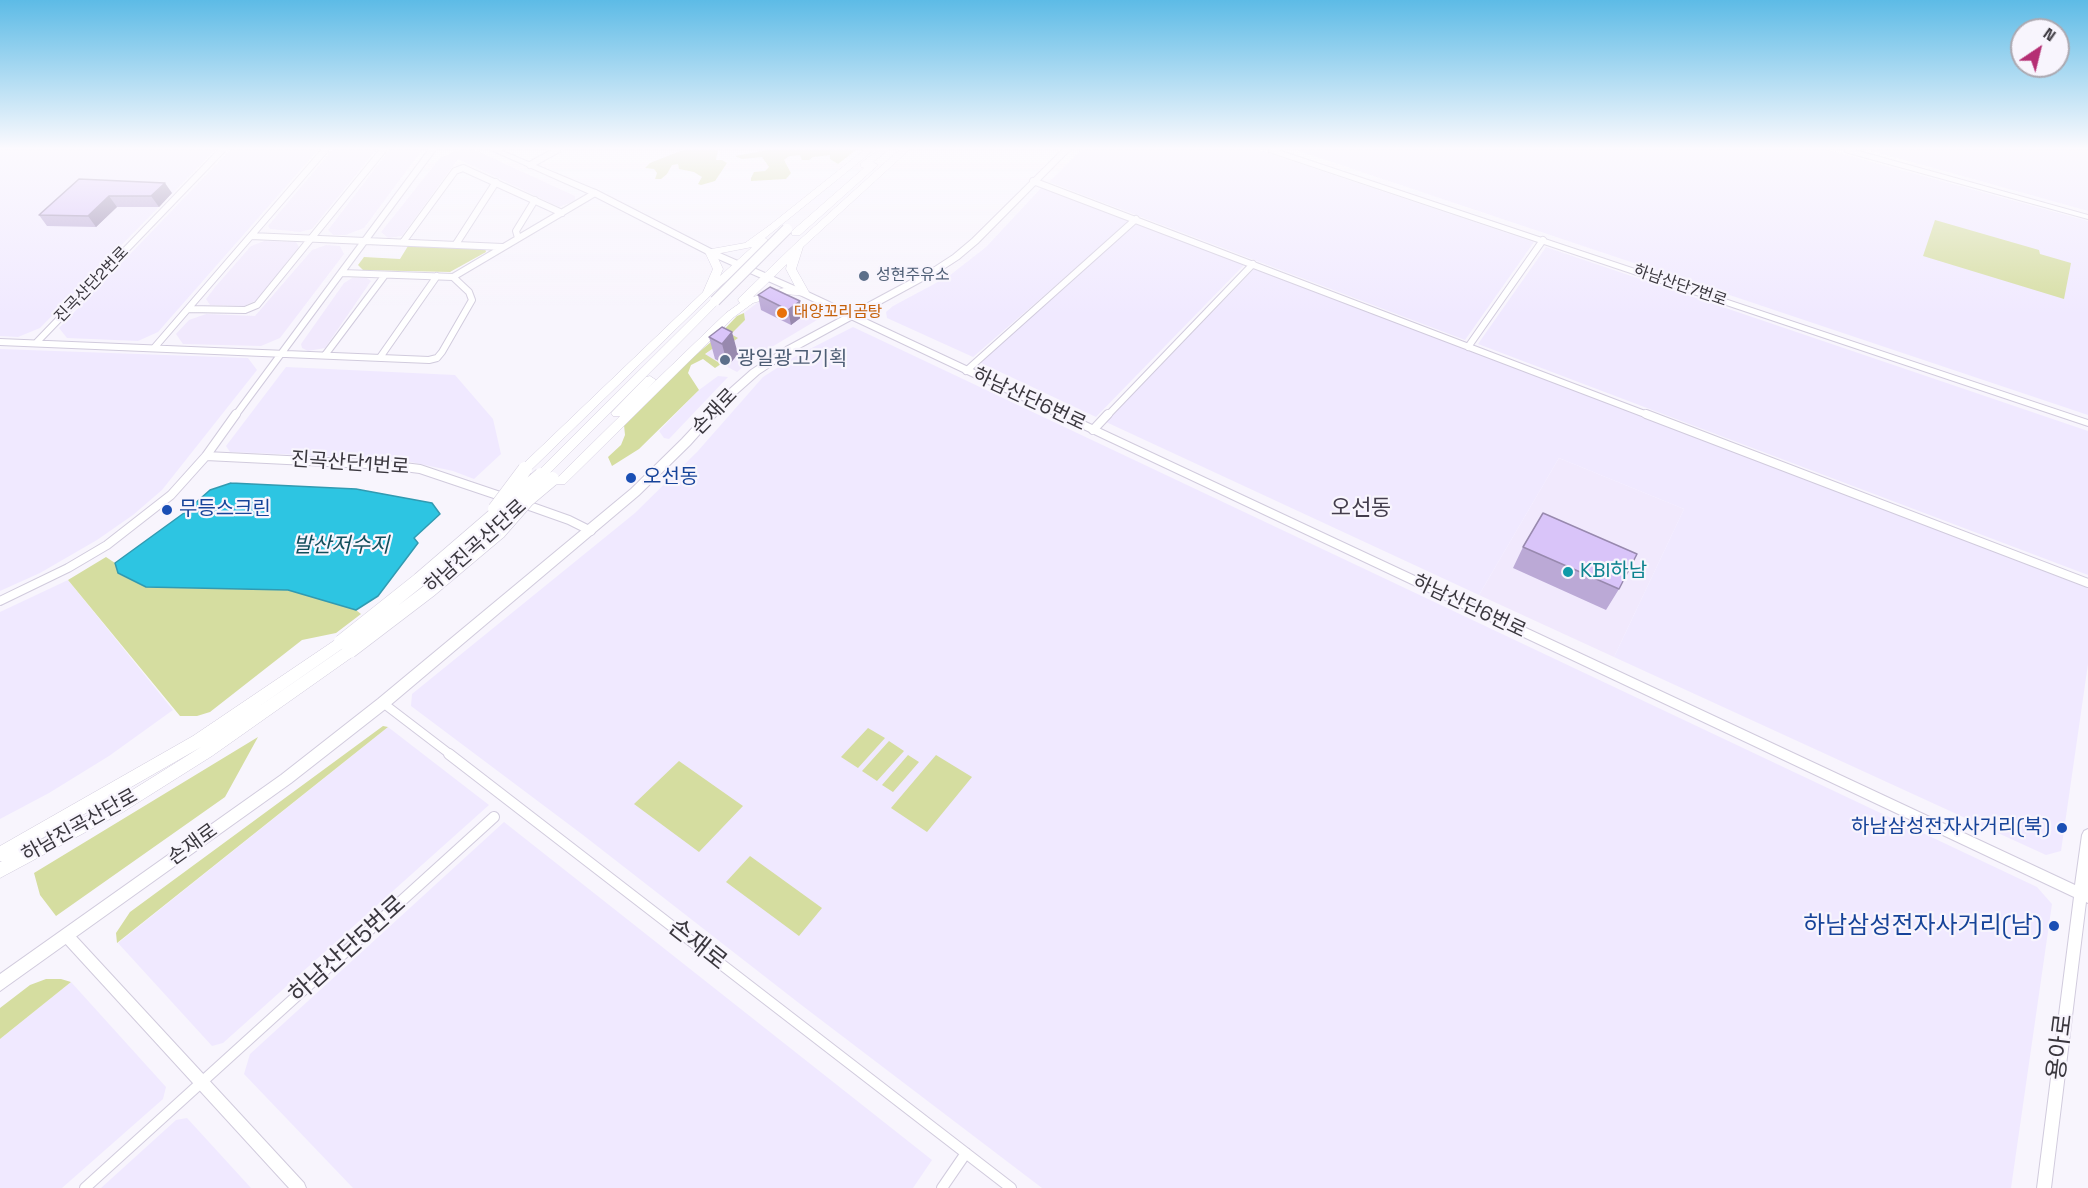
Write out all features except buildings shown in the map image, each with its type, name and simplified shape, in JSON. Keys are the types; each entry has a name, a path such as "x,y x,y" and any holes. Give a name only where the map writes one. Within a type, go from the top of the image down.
{"highway":[{"path":"715,300 718,269 710,252 748,245 801,205"},
{"name":"하남진곡산단로","path":"0,854 198,741 430,590 499,532 715,300 820,205"},
{"name":"하남진곡산단로","path":"791,231 824,205"},
{"path":"730,315 739,302 843,205"},
{"path":"484,524 525,470 715,300 740,265 774,227"},
{"path":"799,246 791,269 805,294"},
{"path":"551,478 730,315 749,301 784,291 805,294"},
{"name":"하남진곡산단로","path":"0,870 128,801 207,751 345,647 484,524 551,478"}],"main road":[{"name":"손재로","path":"0,983 286,778 383,703 635,492 686,442 728,396 755,372 790,349 956,257 1009,205"}],"street":[{"name":"진곡산단2번로","path":"36,343 169,205"},
{"path":"154,348 277,205"},
{"path":"189,309 245,310 253,308 338,205"},
{"path":"0,601 107,546 171,495 206,456 279,354 391,205"},
{"path":"404,242 430,205"},
{"path":"456,244 481,205"},
{"path":"518,238 516,231 532,205"},
{"path":"546,205 562,213"},
{"path":"342,273 453,277 574,205"},
{"name":"하남산단6번로","path":"619,205 710,252 805,294 2084,895"},
{"path":"1099,205 2088,583"},
{"name":"하남산단7번로","path":"1439,205 2088,423"},
{"path":"2047,205 2088,217"},
{"path":"966,370 1136,219"},
{"path":"251,236 503,247"},
{"path":"1468,347 1543,240"},
{"path":"1093,430 1253,264"},
{"path":"325,355 385,275"},
{"path":"381,356 437,276"},
{"name":"진곡산단2번로","path":"0,342 381,356 429,360 437,358 472,300 469,292 453,277"},
{"name":"진곡산단1번로","path":"206,456 388,465 420,469 544,511 591,531"},
{"name":"손재로","path":"383,703 1011,1188"},
{"name":"하남산단5번로","path":"85,1188 494,817"},
{"name":"용아로","path":"2044,1188 2084,895 2088,835"},
{"path":"67,936 299,1188"},
{"path":"942,1188 966,1153"}],"shaded area":[{"path":"0,205 160,205 40,328 18,337 0,336"},
{"path":"177,205 269,205 158,332 138,341 67,338 59,328"},
{"path":"285,205 331,205 312,229 300,232 270,229 268,226"},
{"path":"347,205 381,205 364,228 346,235 333,235 328,230"},
{"path":"402,205 424,205 402,236 388,238 381,232"},
{"path":"1025,205 1090,205 1128,220 1128,223 973,357 887,318 886,312 893,306 949,276 986,247"},
{"path":"1111,205 1425,205 1534,242 1465,340"},
{"path":"1462,205 2031,205 2088,221 2088,415"},
{"path":"2068,205 2088,205 2088,211"},
{"path":"1137,223 1245,264 1096,417 979,362"},
{"path":"264,241 296,242 299,247 257,300 244,306 210,305 206,299 216,286 251,246"},
{"path":"326,245 340,246 344,254 280,338 261,346 183,344 176,334 189,320 206,314 255,316 312,250"},
{"path":"1546,247 2088,431 2088,575 1478,344"},
{"path":"1255,268 2088,588 2088,664 2061,851 2046,855 1614,657 1684,509 1559,458 1479,595 1106,422"},
{"path":"352,278 367,278 371,281 325,348 308,351 302,348 301,344 344,283"},
{"path":"773,297 817,320 755,357 737,372 705,355 745,320 744,313 757,303"},
{"path":"853,327 2037,887 2052,904 2011,1188 1042,1188 583,835 411,706 412,694 635,513 697,452 763,377 794,357"},
{"path":"0,349 248,358 257,370 162,490 133,515 97,540 40,573 0,591"},
{"path":"286,367 455,375 493,419 501,454 474,479 453,471 397,459 230,452 226,446"},
{"path":"718,376 728,377 669,439 664,438 659,431 699,390"},
{"path":"1559,458 1684,509 1614,657 1479,595"},
{"path":"68,580 173,710 109,756 49,793 0,819 0,612"},
{"path":"388,727 489,805 223,1043 212,1046 118,943"},
{"path":"504,822 932,1160 913,1188 353,1188 244,1074 250,1054"},
{"path":"71,982 166,1087 163,1099 62,1188 0,1188 0,1039"},
{"path":"187,1118 251,1188 101,1188 176,1120"}],"green space":[{"path":"1935,220 2039,250 2040,254 2071,263 2064,299 1923,256"},
{"path":"408,246 485,248 486,252 450,272 363,270 358,265 364,257 400,259"},
{"path":"744,313 745,320 731,334 738,338 721,350 715,347 705,354 721,364 715,368 703,359 691,365 688,373 699,390 639,449 612,466 608,457 621,445 625,435 624,425 685,364 718,336 737,316"},
{"path":"106,557 115,563 119,574 146,587 288,590 356,610 361,614 336,633 302,640 210,712 197,716 180,716 68,580"},
{"path":"383,726 388,727 117,943 116,933 130,912"},
{"path":"868,728 885,738 858,768 841,757"},
{"path":"258,737 225,797 56,916 40,895 34,873"},
{"path":"889,741 904,751 877,781 862,771"},
{"path":"908,755 919,762 893,792 882,785"},
{"path":"936,755 972,777 927,832 891,808"},
{"path":"679,761 743,806 699,852 634,804"},
{"path":"750,856 822,908 799,936 726,882"},
{"path":"46,979 71,982 0,1039 0,1008 30,985"}],"water":[{"name":"발산저수지","path":"231,483 356,489 432,503 440,514 414,538 418,543 378,596 356,610 288,590 146,587 118,573 115,563 184,513 210,490"}],"place":[{"name":"성현주유소","path":"864,276"},
{"name":"대양꼬리곰탕","path":"782,313"},
{"name":"광일광고기획","path":"725,360"},
{"name":"오선동","path":"631,478"},
{"name":"무등스크린","path":"167,510"},
{"name":"KBI하남","path":"1568,572"},
{"name":"하남삼성전자사거리(북)","path":"2062,828"},
{"name":"하남삼성전자사거리(남)","path":"2054,926"}],"district":[{"name":"오선동","path":"1361,509"}]}
